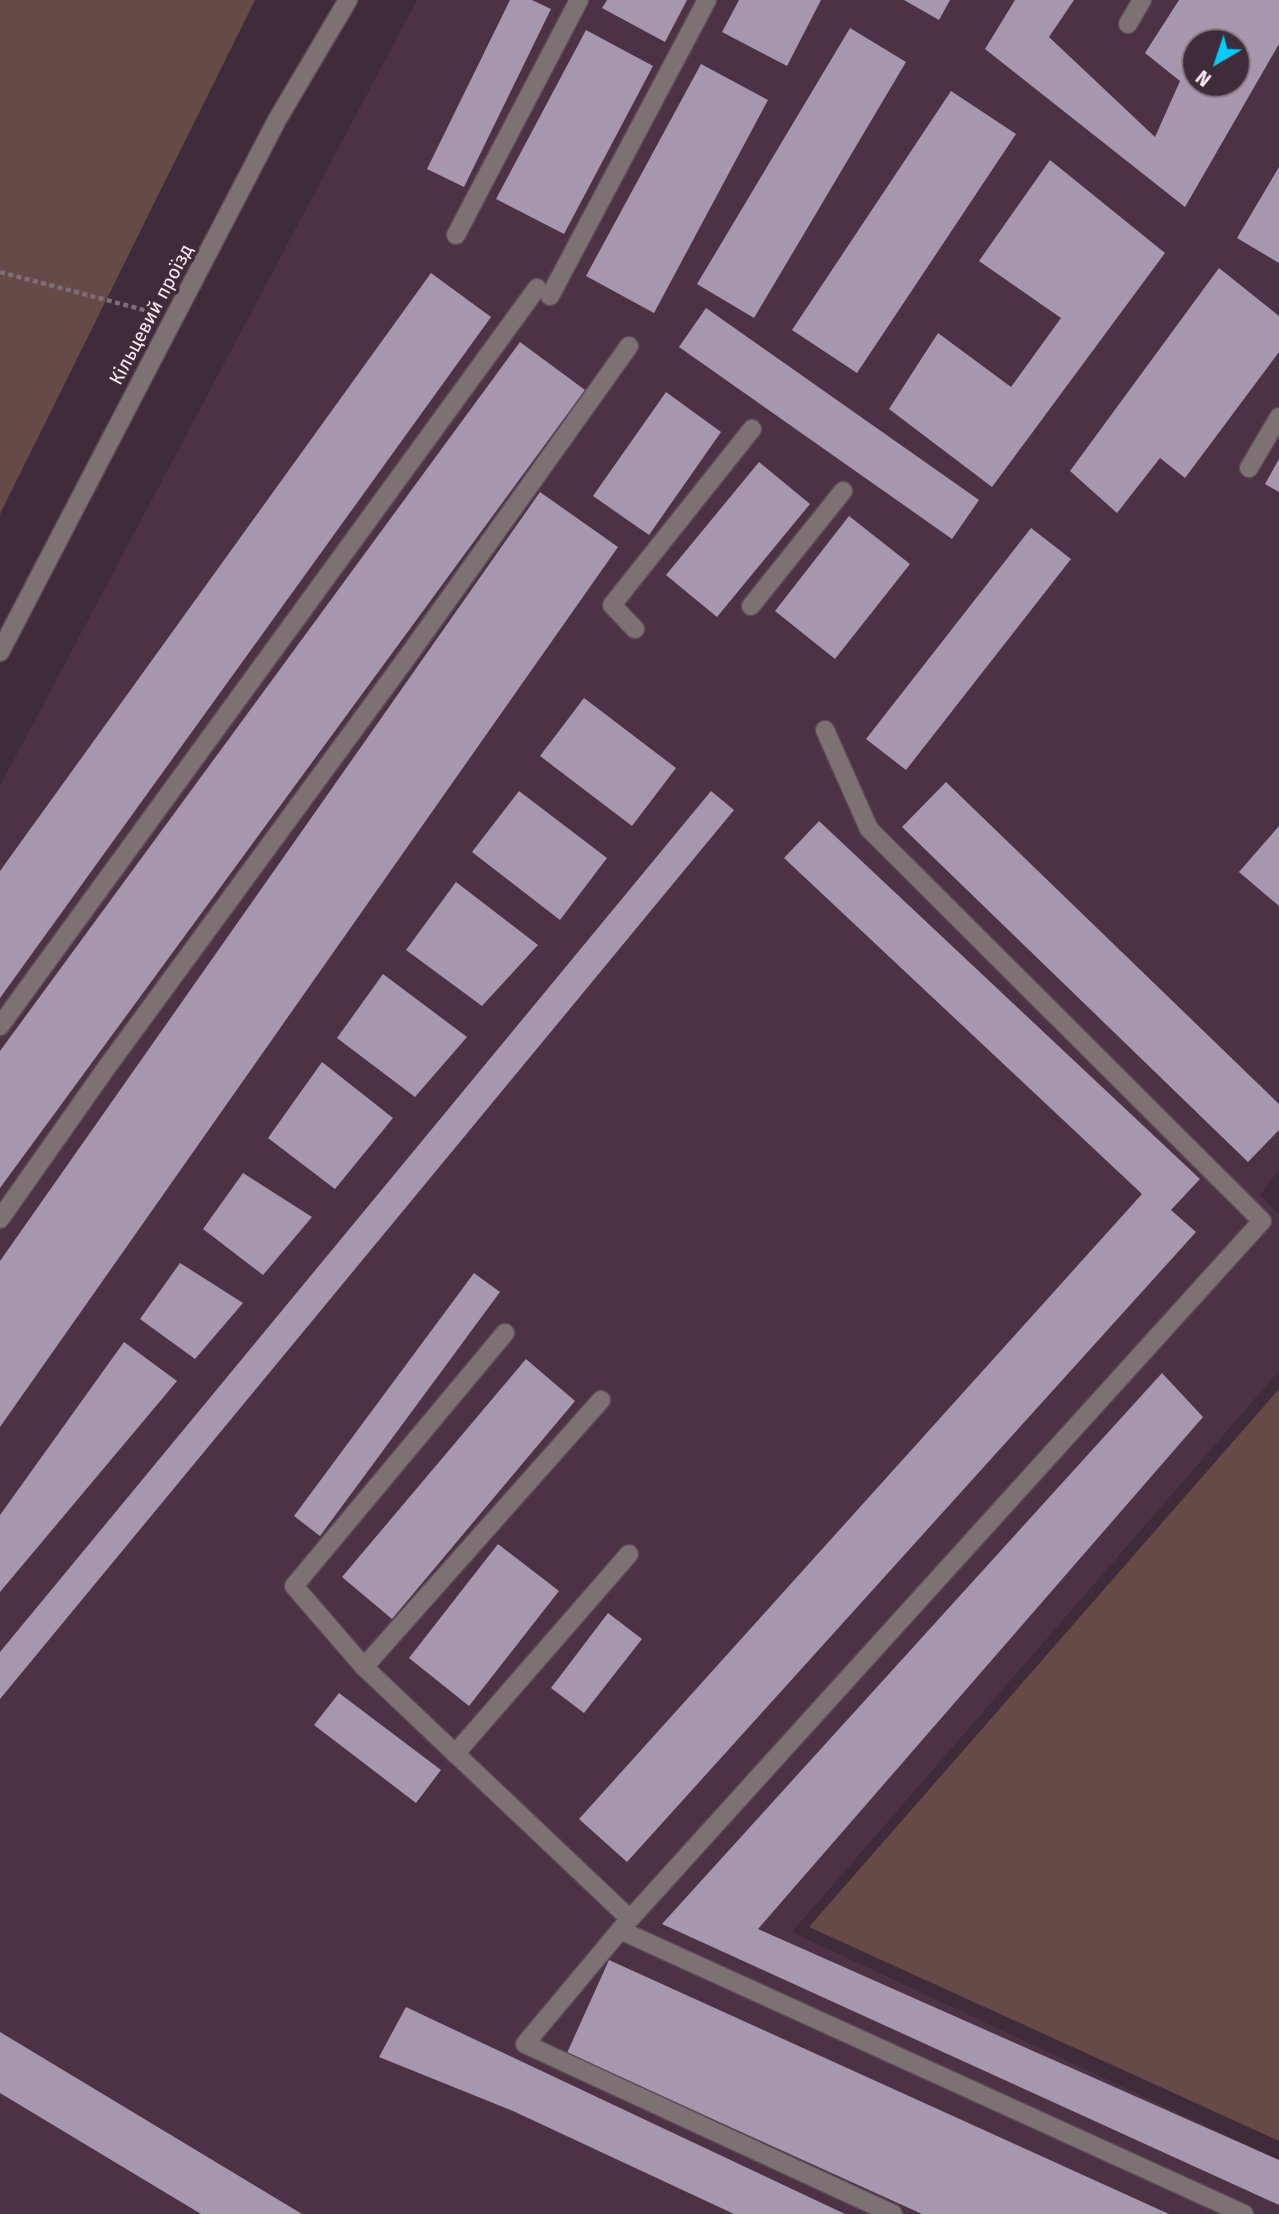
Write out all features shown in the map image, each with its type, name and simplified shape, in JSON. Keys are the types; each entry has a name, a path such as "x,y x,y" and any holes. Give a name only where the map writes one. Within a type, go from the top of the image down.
{"street":[{"name":"Кільцевий проїзд","path":"0,652 277,120 348,0"},
{"path":"456,235 579,0"},
{"path":"0,1026 544,292 707,0"},
{"path":"1128,24 1142,0"},
{"path":"0,1219 629,346"},
{"path":"1249,468 1279,417"},
{"path":"635,629 612,605 752,429"},
{"path":"751,606 843,491"},
{"path":"825,730 869,829 1262,1221 625,1925 526,2043 893,2214"},
{"path":"505,1333 294,1586 364,1667 455,1754 625,1925 1244,2214"},
{"path":"364,1667 601,1400"},
{"path":"455,1754 629,1555"}],"path":[{"path":"0,272 155,313"}],"shaded area":[{"path":"0,0 255,0 0,514"},
{"path":"417,0 1279,0 1279,1170 1260,1195 1279,1214 1279,1371 792,1932 1279,2160 1279,2214 0,2214 0,786"},
{"path":"1279,1389 1279,2141 809,1927"}],"building":[{"path":"510,0 532,0 551,9 464,187 427,169"},
{"path":"607,0 687,0 665,42 602,8"},
{"path":"739,0 821,0 787,66 722,32"},
{"path":"904,0 950,0 939,20"},
{"path":"1015,0 1074,0 1049,37 1155,137 1180,81 1145,53 1179,0 1279,0 1279,44 1251,93 1251,28 1181,28 1181,98 1248,98 1185,207 985,49"},
{"path":"850,28 906,62 754,318 697,284"},
{"path":"586,30 653,66 564,234 496,199"},
{"path":"701,64 768,100 654,313 586,276"},
{"path":"951,91 1016,134 857,373 792,330"},
{"path":"1050,160 1165,253 992,487 889,409 938,333 1011,387 1061,318 979,261"},
{"path":"1279,167 1279,263 1237,238"},
{"path":"1219,268 1279,316 1279,352 1185,478 1160,458 1117,513 1070,471"},
{"path":"431,273 491,317 0,998 0,871"},
{"path":"706,308 979,500 952,539 679,347"},
{"path":"520,342 585,390 0,1188 0,1051"},
{"path":"666,392 721,432 649,535 593,496"},
{"path":"1279,459 1279,492 1265,484"},
{"path":"759,462 810,504 717,617 666,575"},
{"path":"540,492 618,547 0,1427 0,1261"},
{"path":"849,516 910,564 835,659 775,611"},
{"path":"1031,528 1071,559 906,770 866,739"},
{"path":"584,698 676,768 632,826 540,756"},
{"path":"946,782 1279,1104 1279,1130 1248,1162 902,827"},
{"path":"519,791 607,858 560,920 472,852"},
{"path":"711,791 734,810 0,1699 0,1652"},
{"path":"819,821 1200,1179 1171,1210 1196,1232 627,1862 579,1819 1142,1194 784,858"},
{"path":"1279,826 1279,906 1239,872"},
{"path":"456,882 538,945 482,1006 406,950"},
{"path":"383,974 467,1037 415,1097 337,1038"},
{"path":"322,1062 393,1118 335,1189 268,1138"},
{"path":"243,1173 312,1217 263,1275 203,1229"},
{"path":"180,1263 243,1303 195,1359 140,1319"},
{"path":"474,1273 500,1292 320,1536 294,1516"},
{"path":"124,1342 177,1381 0,1592 0,1515"},
{"path":"526,1359 575,1401 392,1619 342,1577"},
{"path":"1162,1373 1203,1417 758,1929 1279,2160 1279,2205 662,1924"},
{"path":"498,1544 559,1591 469,1706 409,1658"},
{"path":"608,1613 642,1639 584,1713 551,1688"},
{"path":"339,1693 441,1770 416,1803 314,1725"},
{"path":"609,1960 1169,2214 922,2214 567,2053"},
{"path":"406,2007 845,2214 734,2214 513,2111 379,2057"},
{"path":"0,2032 302,2214 201,2214 0,2093"}]}
